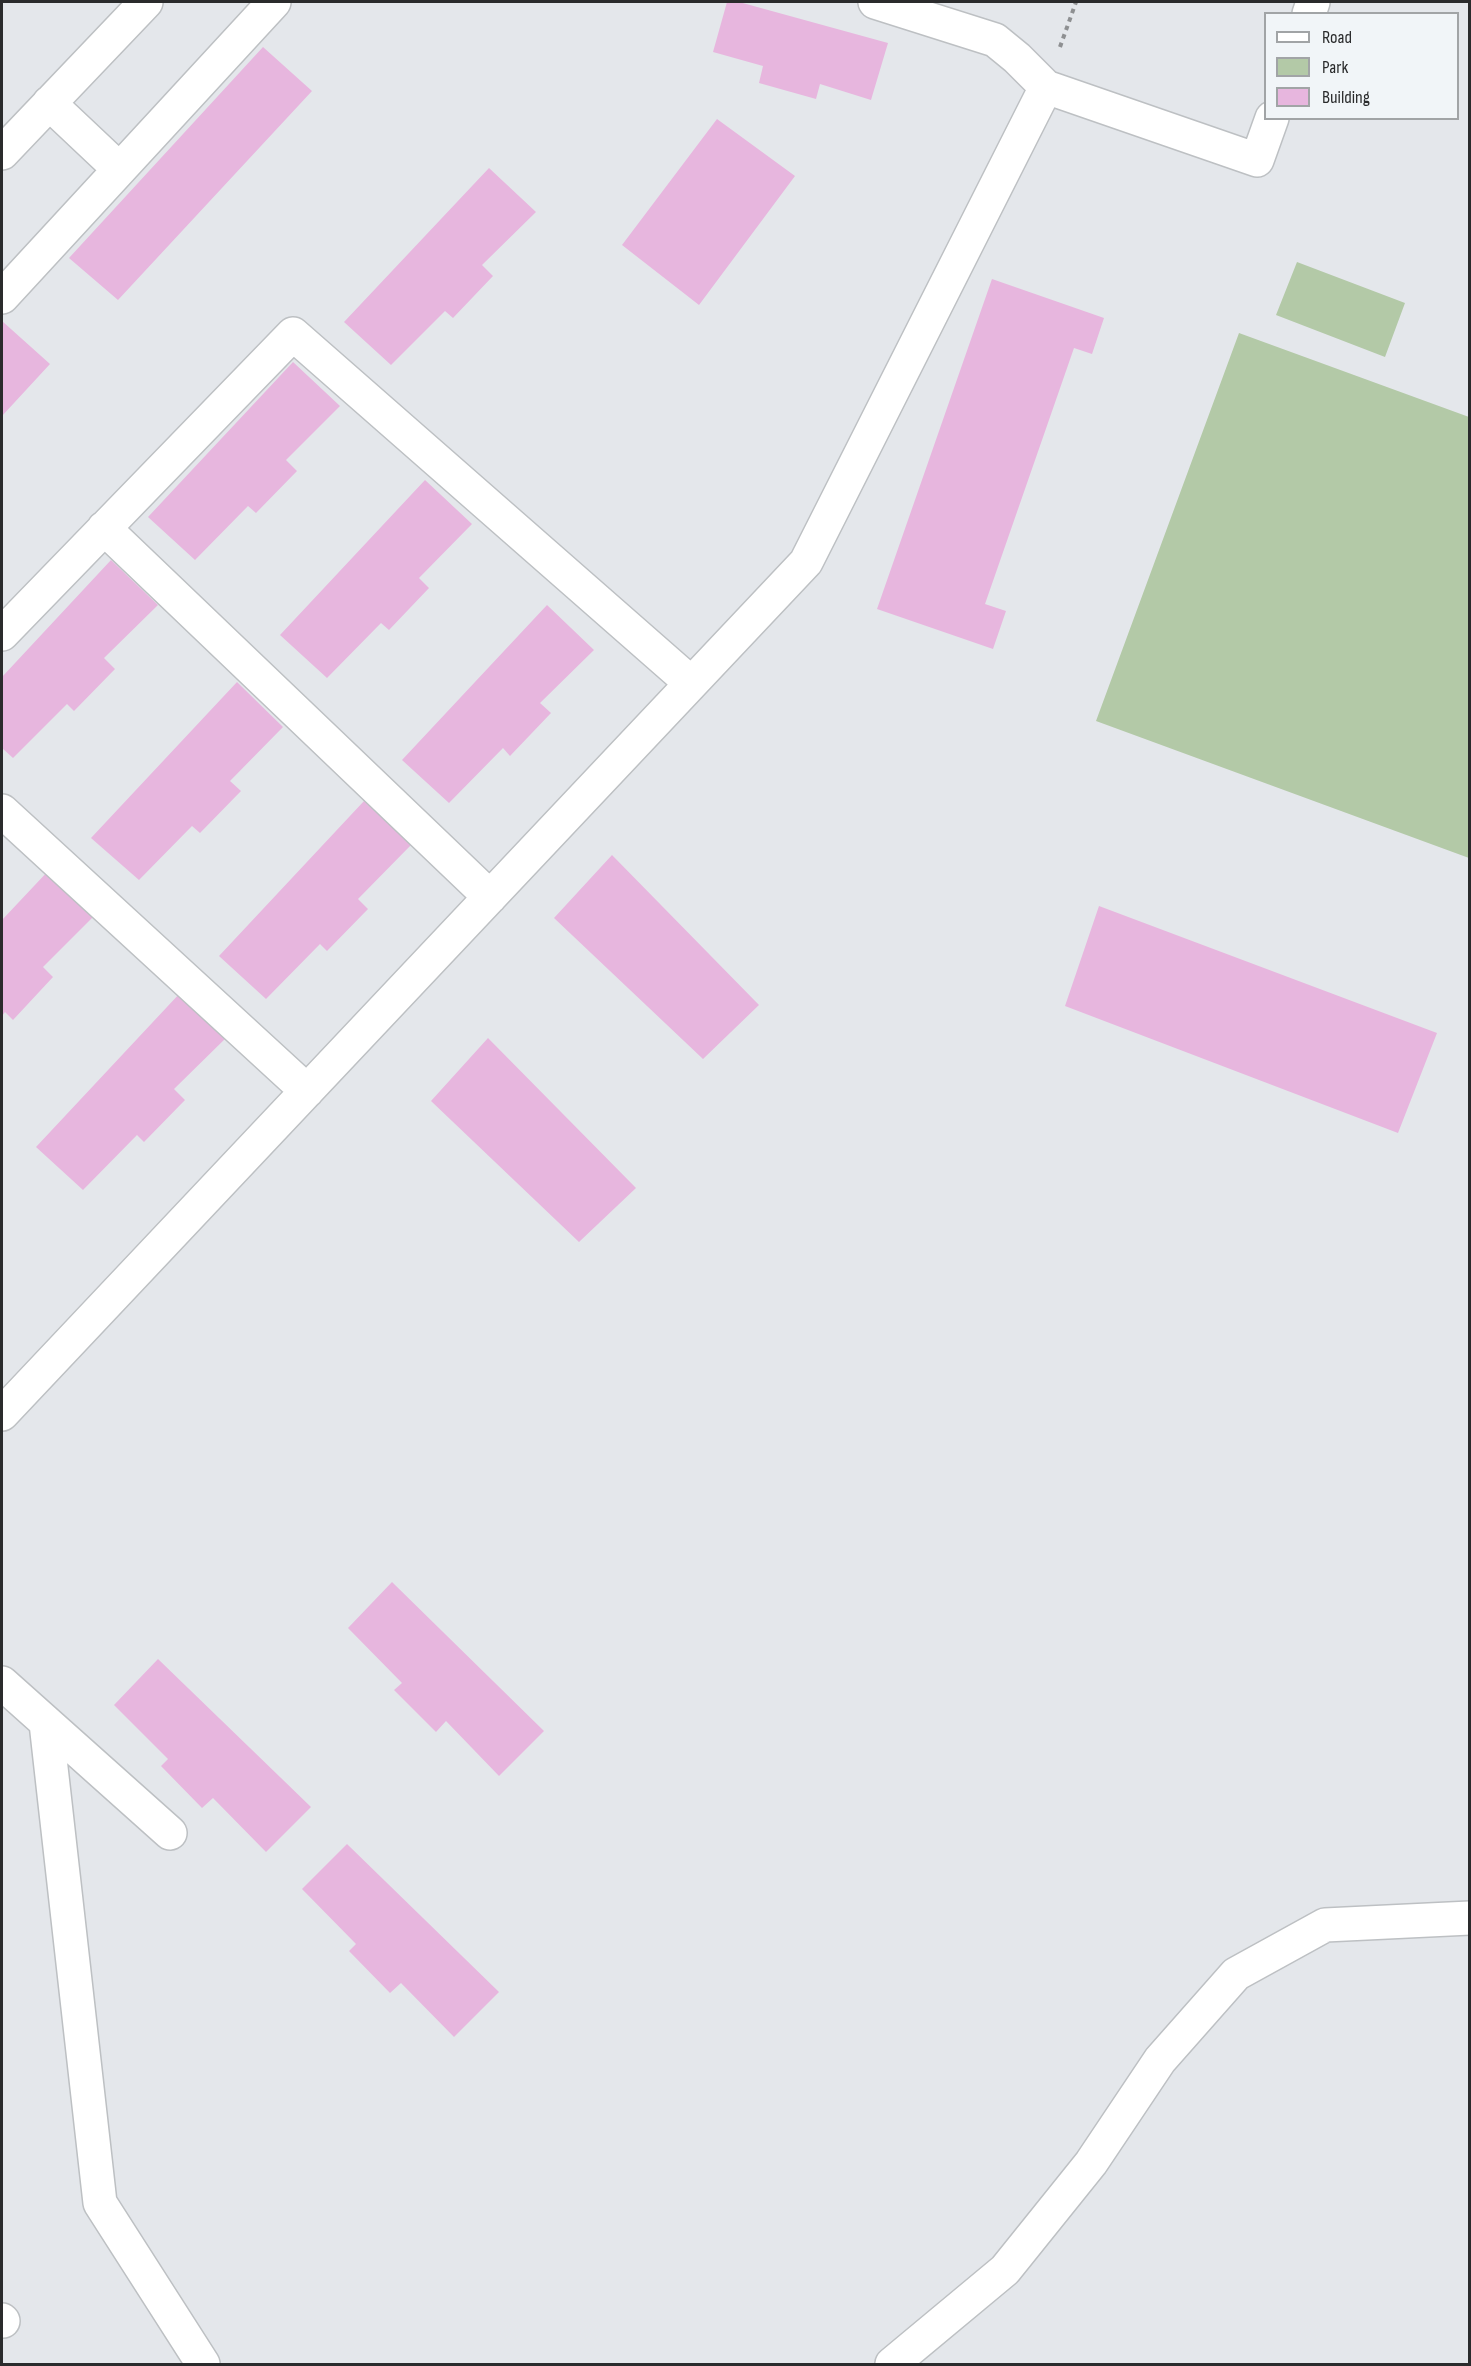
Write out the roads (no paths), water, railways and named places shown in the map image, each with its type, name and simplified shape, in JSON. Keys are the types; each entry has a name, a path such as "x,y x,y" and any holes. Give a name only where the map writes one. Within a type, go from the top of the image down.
{"street":[{"path":"2,153 146,2"},
{"path":"2,297 274,2"},
{"path":"875,2 995,40 1046,87 1257,160 1271,120"},
{"path":"2,1414 806,562 1046,87"},
{"path":"49,103 119,169"},
{"path":"2,634 293,334 692,683"},
{"path":"104,528 490,897"},
{"path":"2,811 307,1091"},
{"path":"2,1683 170,1833"},
{"path":"46,1723 100,2203 203,2364"},
{"path":"892,2364 1005,2270 1091,2163 1160,2060 1236,1974 1325,1925 1470,1918"}]}
